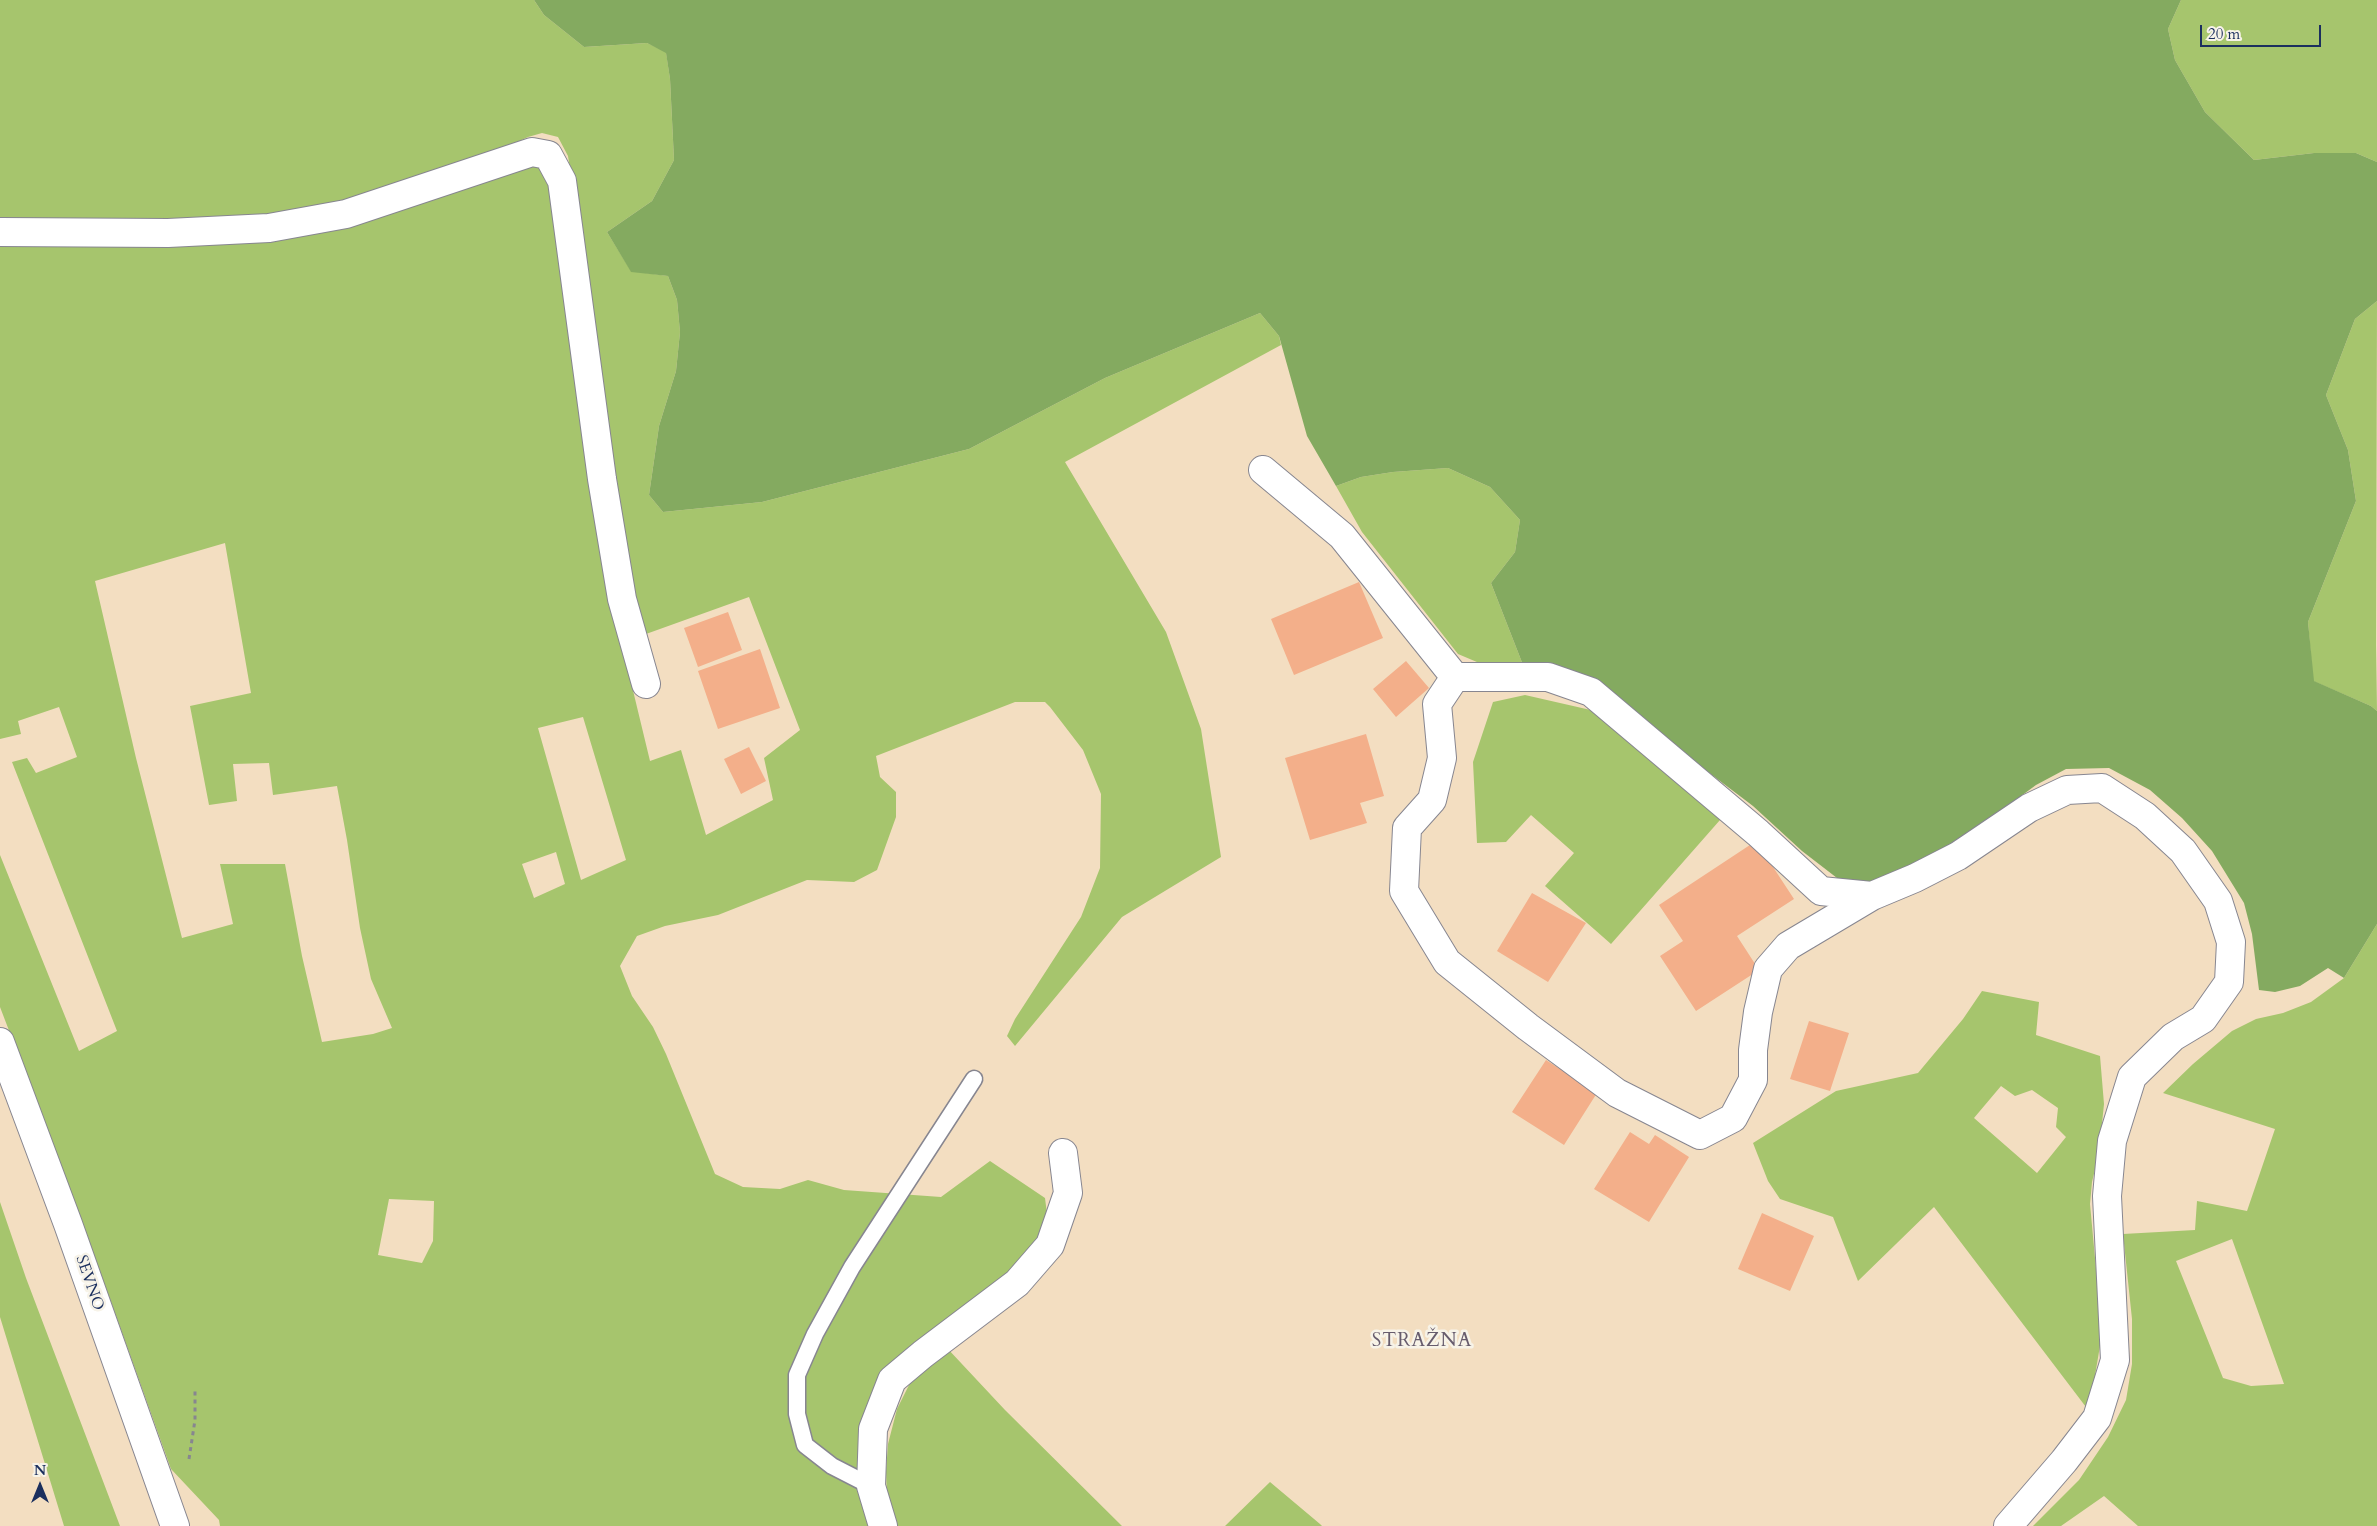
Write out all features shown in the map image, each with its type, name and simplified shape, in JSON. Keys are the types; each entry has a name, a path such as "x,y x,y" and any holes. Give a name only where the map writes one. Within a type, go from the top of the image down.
{"street":[{"path":"0,232 168,233 269,228 346,214 532,152 548,155 562,180 601,470 622,598 646,684"},
{"path":"1263,470 1342,536 1455,677"},
{"path":"1455,677 1548,677 1591,692 1758,833 1821,891 1872,896"},
{"path":"1455,677 1437,704 1442,758 1432,800 1407,828 1404,891 1447,962 1528,1027 1617,1093 1700,1135 1733,1118 1753,1080 1753,1050 1758,1012 1768,969 1788,946 1872,896 1915,878 1958,856 2029,808 2066,790 2102,788 2145,816 2183,851 2218,901 2231,942 2229,982 2203,1019 2173,1038 2132,1077 2112,1141 2107,1196 2115,1360 2097,1418 2064,1461 2008,1526"},
{"name":"SEVNO","path":"0,1042 68,1224 175,1526"},
{"path":"883,1526 871,1486 873,1429 892,1380 922,1354 1017,1283 1050,1245 1068,1193 1063,1154"}],"lane":[{"path":"871,1486 832,1466 805,1445 797,1414 797,1375 815,1334 852,1267 974,1079"}],"path":[{"path":"188,1466 195,1420 195,1390"}],"green space":[{"path":"0,0 534,0 544,15 584,47 647,43 666,52 670,79 674,160 652,201 607,232 631,271 668,276 677,300 680,332 676,371 659,426 649,495 663,512 762,502 969,449 1105,378 1260,313 1279,336 1281,345 1065,462 1166,632 1201,729 1221,857 1122,917 1015,1046 1007,1036 1015,1019 1081,917 1100,868 1101,794 1083,750 1050,707 1045,702 1015,702 876,756 880,777 896,792 896,817 877,870 854,882 807,880 718,915 665,926 637,936 620,966 632,996 653,1027 666,1054 715,1174 743,1187 780,1189 808,1180 844,1190 941,1197 990,1161 1045,1198 1048,1222 1024,1265 938,1327 901,1360 880,1393 864,1448 862,1468 864,1501 874,1526 220,1526 219,1520 171,1469 83,1224 0,1007 0,855 79,1051 117,1031 12,762 27,758 36,773 77,757 59,707 18,721 21,734 0,739 0,246 236,241 328,230 446,195 519,164 537,165 550,181 616,620 650,761 681,750 706,835 773,800 764,758 800,730 749,597 646,634 637,611 568,156 558,137 542,133 528,137 475,162 419,183 309,215 183,224 79,228 0,226","holes":["225,543 251,693 190,706 209,805 237,801 233,764 269,763 273,795 337,786 360,928 371,979 392,1028 373,1034 322,1042 302,956 285,864 220,864 233,924 182,938 136,758 95,581","583,717 626,860 581,880 538,728","556,852 565,884 534,898 522,864","389,1199 434,1201 433,1241 422,1263 378,1255"]},
{"path":"534,0 2181,0 2168,29 2175,60 2205,112 2254,160 2314,153 2356,153 2377,162 2377,301 2355,319 2326,395 2348,450 2356,501 2308,622 2314,681 2371,706 2377,711 2377,924 2344,978 2328,968 2300,986 2275,992 2259,990 2252,934 2244,903 2212,851 2182,818 2150,790 2109,768 2066,769 2036,785 1960,841 1907,873 1866,886 1837,878 1802,851 1753,806 1600,686 1571,670 1523,665 1491,583 1515,552 1520,520 1490,487 1448,468 1393,472 1361,477 1336,486 1307,436 1279,336 1260,313 1105,378 969,449 762,502 663,512 649,495 659,426 676,371 680,332 677,300 668,276 631,272 607,232 652,201 674,160 670,79 666,53 647,43 584,47 544,15"},
{"path":"2181,0 2377,0 2377,162 2356,153 2314,153 2254,160 2205,112 2175,60 2168,29"},
{"path":"2377,301 2377,711 2371,706 2313,681 2308,622 2356,501 2348,450 2326,395 2355,319"},
{"path":"1448,468 1490,487 1520,520 1515,552 1491,583 1523,665 1484,665 1458,654 1362,532 1336,486 1361,477 1393,472"},
{"path":"1525,695 1595,711 1720,820 1611,944 1545,886 1574,853 1531,815 1506,842 1477,843 1473,762 1493,702"},
{"path":"2377,924 2377,1526 2138,1526 2104,1496 2061,1526 2033,1526 2079,1480 2108,1437 2126,1400 2132,1364 2132,1319 2123,1234 2195,1230 2197,1201 2247,1211 2275,1129 2163,1093 2193,1064 2232,1031 2256,1019 2283,1013 2311,1002 2344,978","holes":["2232,1239 2284,1384 2251,1386 2223,1378 2176,1261"]},
{"path":"1982,991 2039,1002 2036,1035 2100,1056 2104,1104 2099,1153 2092,1182 2090,1204 2102,1334 2089,1411 1934,1207 1858,1281 1833,1217 1780,1199 1768,1181 1753,1143 1836,1091 1918,1073 1963,1019","holes":["2001,1086 2015,1096 2032,1090 2058,1108 2056,1127 2066,1137 2037,1173 1974,1118"]},
{"path":"0,1202 26,1278 120,1526 64,1526 0,1317"},
{"path":"947,1348 1005,1410 1122,1526 896,1526 887,1497 886,1472 888,1444 897,1409 915,1373"},
{"path":"1270,1482 1320,1524 1322,1526 1225,1526"}],"building":[{"path":"1359,582 1383,638 1294,675 1271,619"},
{"path":"728,612 742,650 698,667 684,628"},
{"path":"760,649 780,708 718,729 698,671"},
{"path":"1406,661 1429,688 1396,717 1373,689"},
{"path":"1366,734 1384,796 1360,803 1367,823 1310,840 1285,758"},
{"path":"749,747 766,781 741,794 724,759"},
{"path":"1756,841 1794,899 1737,936 1759,970 1696,1011 1660,956 1683,941 1659,905"},
{"path":"1532,893 1586,923 1548,982 1497,951"},
{"path":"1809,1021 1849,1033 1830,1091 1790,1079"},
{"path":"1546,1060 1597,1093 1564,1145 1512,1112"},
{"path":"1630,1132 1649,1144 1655,1135 1689,1157 1649,1222 1594,1189"},
{"path":"1762,1213 1814,1236 1790,1291 1738,1269"}],"district":[{"name":"STRAŽNA","path":"1422,1342"}]}
